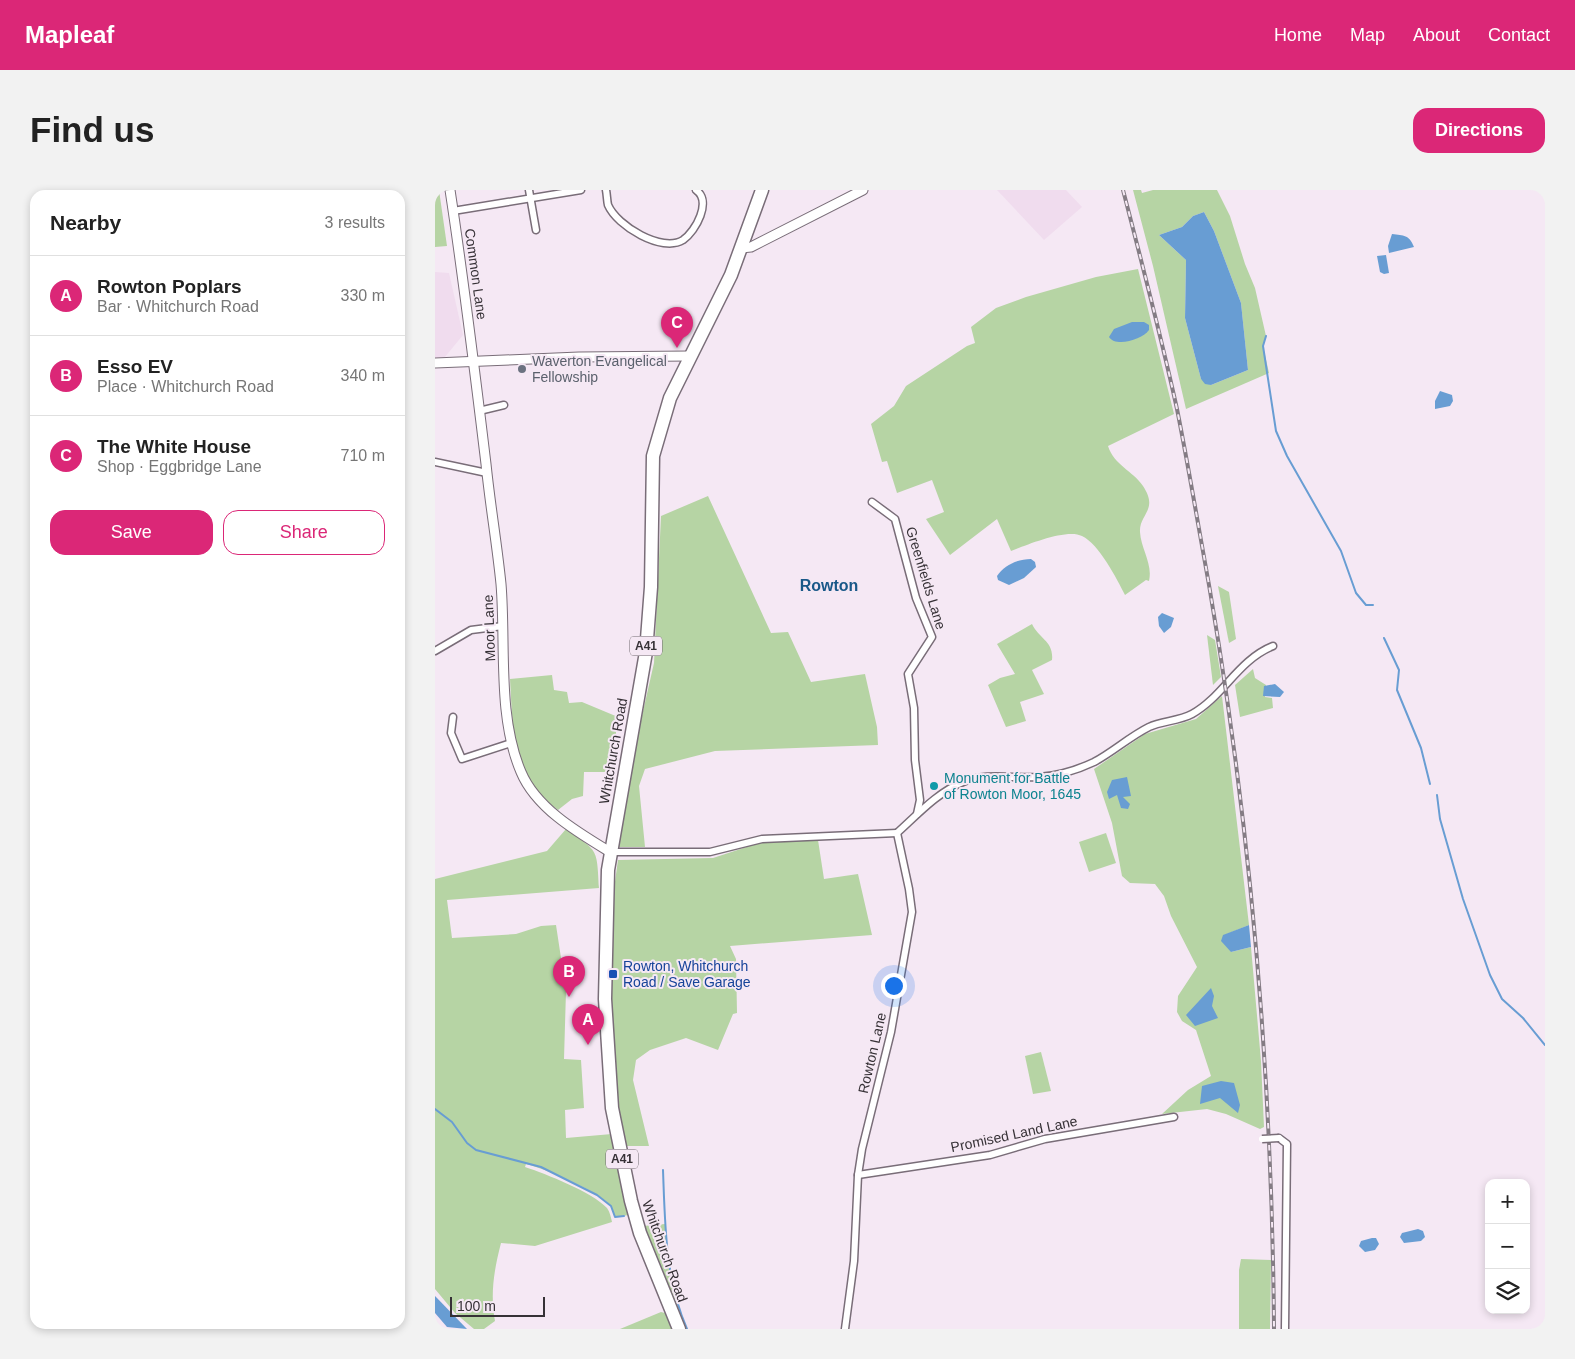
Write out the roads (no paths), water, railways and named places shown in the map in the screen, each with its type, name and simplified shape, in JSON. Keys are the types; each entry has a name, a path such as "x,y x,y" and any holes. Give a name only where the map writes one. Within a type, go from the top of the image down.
{"highway":[{"name":"Whitchurch Road","path":"679,1329 640,1234 631,1201 612,1108 605,999 609,852 646,652 651,587 653,456 670,398 723,291 762,190"}],"street":[{"name":"Common Lane","path":"450,190 474,362"},
{"path":"529,190 536,230"},
{"path":"453,211 530,200 581,190"},
{"path":"606,190 609,205 619,220 635,233 672,244 683,240 701,213 703,203 696,190"},
{"path":"741,248 751,247 863,190"},
{"path":"435,363 579,357 690,356"},
{"name":"Moor Lane","path":"474,362 501,586 504,679 511,743 527,786 573,829 609,852"},
{"path":"479,411 505,406"},
{"path":"435,462 487,473"},
{"name":"Greenfields Lane","path":"872,502 895,519 916,598 933,637 908,674 914,708 915,760 920,800 917,814"},
{"path":"435,651 471,630 503,626"},
{"path":"609,852 710,852 762,839 897,832 917,814 965,781 988,777 1038,777 1058,774 1094,762 1150,727 1192,714 1214,696 1237,671 1262,651 1273,646"},
{"path":"453,717 451,733 462,759 511,743"},
{"name":"Rowton Lane","path":"845,1329 854,1261 858,1175 862,1149 891,1032 911,912 909,889 897,832"},
{"name":"Promised Land Lane","path":"858,1175 990,1155 1045,1139 1174,1117"},
{"path":"1262,1139 1279,1138 1287,1144 1285,1329"}],"water":[{"path":"1204,212 1214,231 1241,303 1248,370 1211,385 1205,384 1201,379 1185,318 1186,260 1159,235 1182,227 1193,216"},
{"path":"1392,234 1408,238 1414,247 1389,253 1388,246"},
{"path":"1386,255 1389,273 1384,274 1380,272 1377,256"},
{"path":"1132,322 1144,322 1149,325 1149,330 1136,339 1129,341 1117,342 1109,337 1114,329"},
{"path":"1440,391 1452,395 1453,401 1450,406 1435,409 1435,401"},
{"path":"1031,559 1035,562 1036,567 1024,578 1009,585 998,580 997,576 1007,566 1016,561"},
{"path":"1162,613 1174,618 1171,627 1164,633 1159,626 1158,617"},
{"path":"1275,684 1284,692 1280,697 1263,696 1264,686"},
{"path":"1127,777 1131,796 1123,797 1130,804 1128,809 1121,808 1117,795 1109,799 1107,792 1112,780"},
{"path":"1249,925 1251,947 1231,952 1221,941 1223,935"},
{"path":"1211,988 1214,996 1212,1006 1218,1018 1195,1026 1186,1015"},
{"path":"1221,1081 1234,1083 1240,1105 1238,1113 1220,1098 1200,1104 1202,1086"},
{"path":"1418,1229 1423,1231 1425,1237 1421,1241 1404,1243 1400,1237 1402,1233"},
{"path":"1376,1238 1379,1244 1375,1250 1365,1252 1359,1246 1361,1241"},
{"path":"435,1296 467,1329 447,1327 435,1313"}],"waterway":[{"path":"1266,336 1263,346 1276,431 1287,456 1341,551 1356,593 1366,605 1373,605"},
{"path":"1384,638 1399,670 1397,690 1421,748 1430,784"},
{"path":"1437,795 1440,819 1463,899 1490,975 1502,999 1523,1018 1545,1045"},
{"path":"435,1109 452,1122 467,1143 476,1150 541,1167 597,1195 611,1206 615,1217 624,1216"},
{"path":"663,1170 667,1251 670,1271 674,1291 687,1329"}],"railway":[{"path":"1123,190 1177,409 1216,628 1231,728 1244,827 1262,1028 1268,1128 1274,1329"}],"place":[{"name":"The White House","path":"677,348"},
{"name":"Waverton Evangelical Fellowship","path":"522,369"},
{"name":"Monument for Battle of Rowton Moor, 1645","path":"934,786"},
{"name":"Rowton, Whitchurch Road / Save Garage","path":"613,974"},
{"name":"Esso EV","path":"569,997"},
{"name":"Rowton Poplars","path":"588,1045"}],"district":[{"name":"Rowton","path":"829,585"}]}
